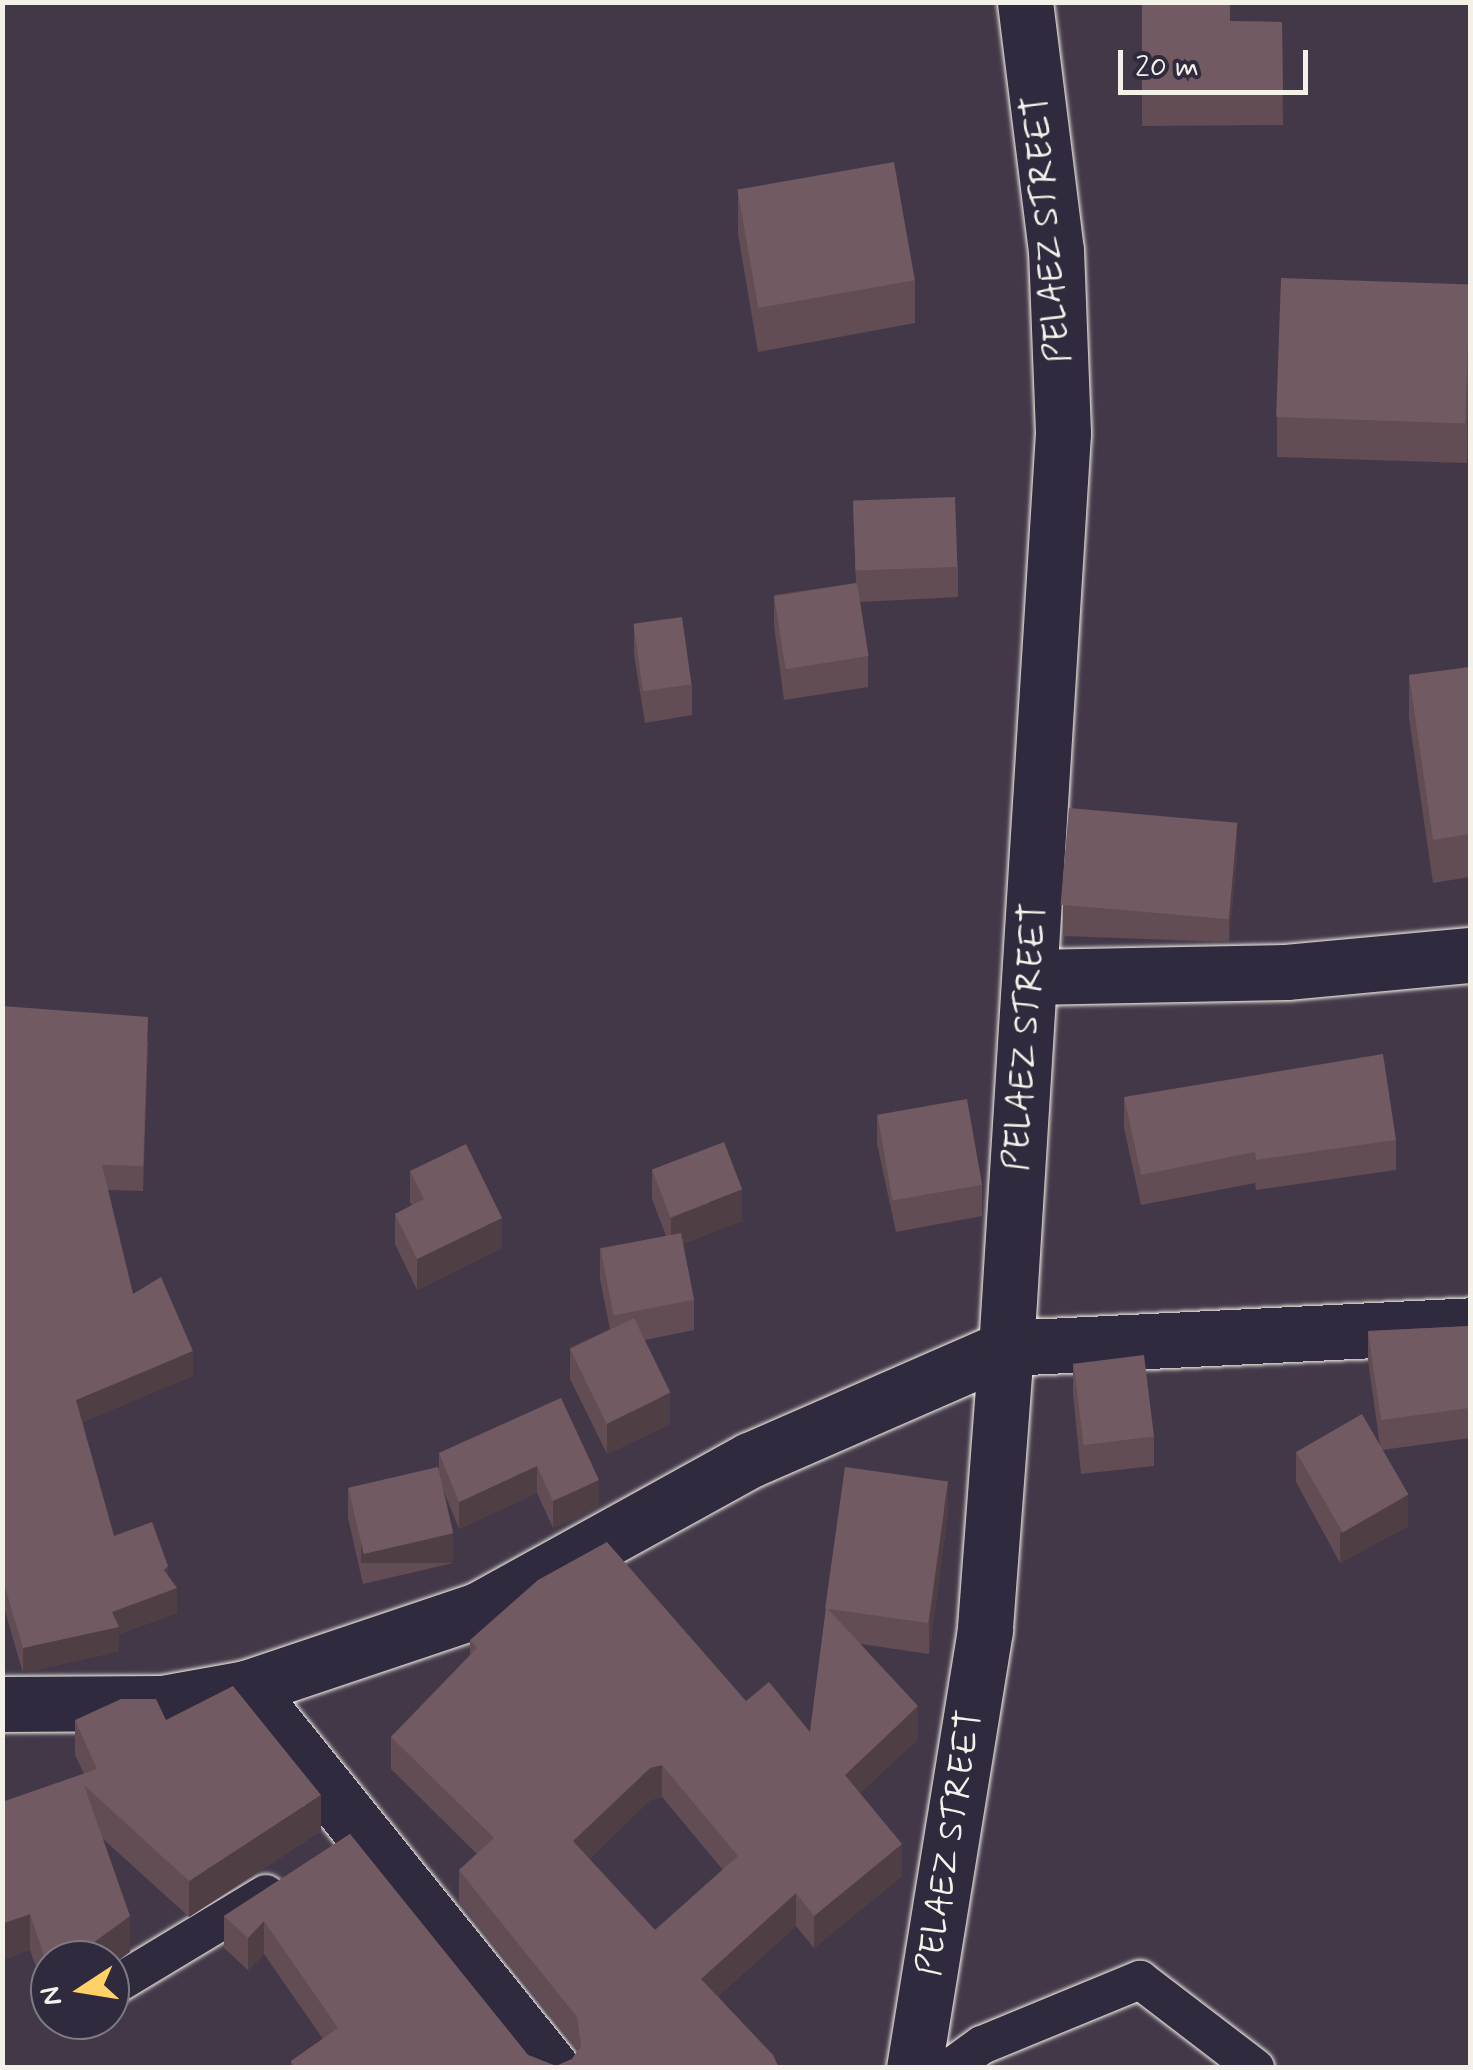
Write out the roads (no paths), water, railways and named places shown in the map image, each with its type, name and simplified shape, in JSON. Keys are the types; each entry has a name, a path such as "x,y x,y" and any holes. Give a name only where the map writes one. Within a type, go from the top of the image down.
{"street":[{"name":"PELAEZ STREET","path":"914,2068 984,1630 1006,1348 1063,433 1056,250 1025,2"},
{"path":"1030,977 1286,972 1470,955"},
{"path":"2,1704 162,1703 246,1688 478,1610 750,1460 1006,1348 1470,1325"},
{"path":"246,1688 342,1844 552,2068"}],"lane":[{"path":"130,1976 294,1876"},
{"path":"950,2068 982,2045 1140,1980 1255,2068"}]}
